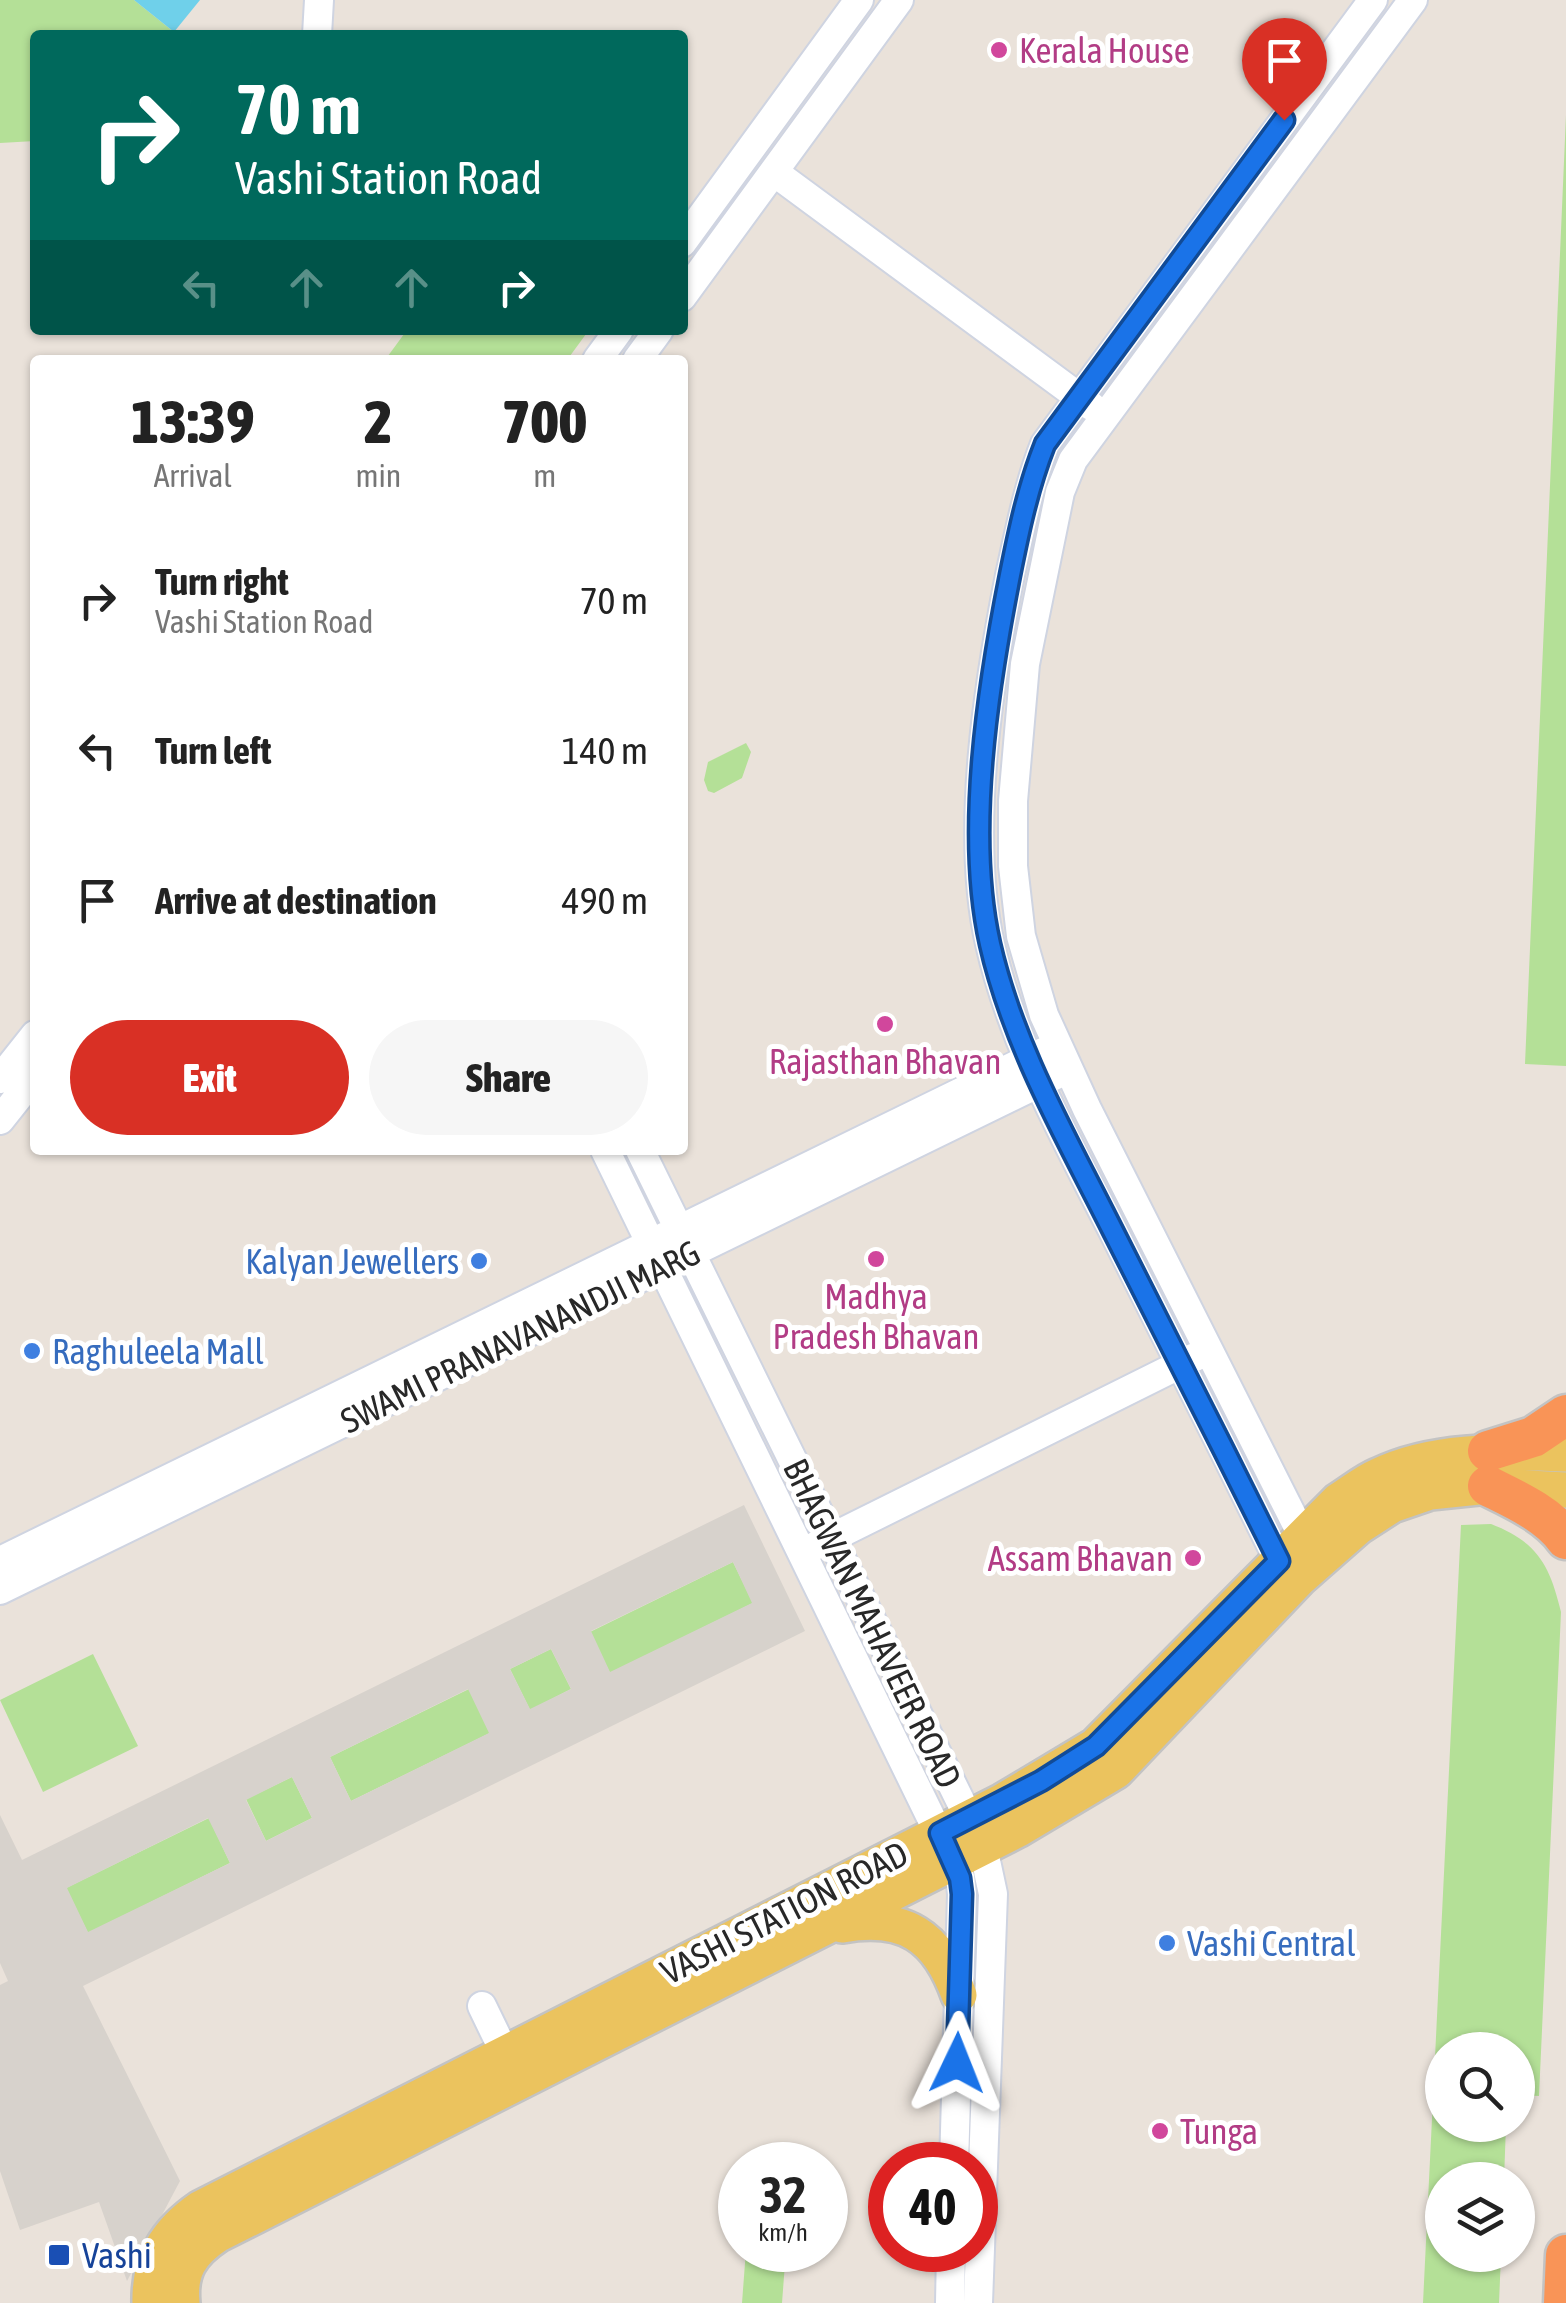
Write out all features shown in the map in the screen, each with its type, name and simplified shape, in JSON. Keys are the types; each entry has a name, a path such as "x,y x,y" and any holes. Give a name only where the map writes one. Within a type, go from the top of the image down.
{"highway":[{"path":"1566,1415 1488,1468 1566,1539"},
{"path":"1564,2303 1566,2255"}],"main road":[{"name":"VASHI STATION ROAD","path":"1185,1678 1358,1527 1392,1505 1488,1468 1566,1454"},
{"name":"VASHI STATION ROAD","path":"512,2068 962,1840 1047,1814 1116,1770 1185,1678 1291,1549 1338,1501 1379,1476 1423,1461 1488,1468 1566,1490"},
{"name":"VASHI STATION ROAD","path":"181,2244 201,2208 821,1929 962,1840"},
{"path":"821,1929 881,1922 902,1926 938,1950 959,1995"},
{"path":"150,2303 153,2268 181,2244"},
{"path":"181,2244 182,2303"}],"street":[{"path":"317,30 319,0"},
{"path":"688,235 859,0"},
{"path":"688,289 899,0"},
{"path":"1291,1549 1181,1364 1014,1026 990,942 981,868 983,779 993,660 1029,482 1045,444 1373,0"},
{"path":"1291,1549 1208,1351 1044,1015 1021,936 1013,866 1013,801 1025,664 1060,492 1073,460 1413,0"},
{"path":"774,172 1104,416"},
{"path":"0,1079 30,1040"},
{"name":"SWAMI PRANAVANANDJI MARG","path":"0,1590 260,1449 1064,1056"},
{"path":"0,1120 30,1082"},
{"name":"BHAGWAN MAHAVEER ROAD","path":"607,1155 803,1553 993,1894 978,2303"},
{"name":"BHAGWAN MAHAVEER ROAD","path":"642,1155 832,1538 962,1840 955,2142"},
{"path":"803,1553 1208,1351"},
{"name":"SWAMI PRANAVANANDJI MARG","path":"0,1561 260,1449"},
{"path":"482,2006 512,2068"},
{"path":"950,2303 951,2272"}],"green space":[{"path":"0,0 134,0 172,30 30,30 30,141 0,143"},
{"path":"1566,115 1566,1066 1525,1064"},
{"path":"403,335 585,335 571,355 389,355"},
{"path":"746,743 751,752 742,778 714,793 708,791 704,780 708,762"},
{"path":"1491,1524 1531,1548 1552,1581 1561,1612 1539,2096 1535,2096 1535,2032 1436,2032 1461,1525"},
{"path":"733,1562 753,1603 610,1673 590,1632"},
{"path":"551,1649 571,1689 530,1710 510,1669"},
{"path":"93,1654 138,1746 43,1792 0,1700"},
{"path":"469,1689 490,1733 351,1801 330,1757"},
{"path":"292,1777 312,1818 266,1841 246,1799"},
{"path":"209,1818 230,1863 88,1933 66,1888"},
{"path":"1431,2142 1505,2142 1505,2162 1430,2162"},
{"path":"1425,2262 1425,2272 1500,2272 1499,2303 1423,2303"},
{"path":"744,2272 784,2272 782,2303 742,2303"}],"shaded area":[{"path":"744,1505 805,1631 83,1986 180,2181 127,2281 99,2202 20,2230 0,2171 0,1985 8,1981 0,1963 0,1815 22,1860","holes":["733,1562 752,1603 610,1672 591,1631","551,1649 571,1689 530,1709 510,1669","468,1689 489,1733 351,1801 330,1757","292,1777 312,1818 266,1841 246,1800","208,1818 230,1863 88,1932 67,1888"]}],"water":[{"path":"134,0 200,0 172,30"}],"place":[{"name":"Kerala House","path":"999,50"},
{"name":"Rajasthan Bhavan","path":"885,1024"},
{"name":"Madhya Pradesh Bhavan","path":"876,1259"},
{"name":"Kalyan Jewellers","path":"479,1261"},
{"name":"Raghuleela Mall","path":"32,1351"},
{"name":"Assam Bhavan","path":"1193,1558"},
{"name":"Vashi Central","path":"1167,1943"},
{"name":"Tunga","path":"1160,2131"},
{"name":"Vashi","path":"59,2255"}],"route":[{"path":"957,2063 962,1894 960,1878 940,1833 1041,1781 1096,1746 1279,1561 1058,1123 1014,1026 990,942 981,868 993,660 1029,482 1045,444 1284,120"}]}
